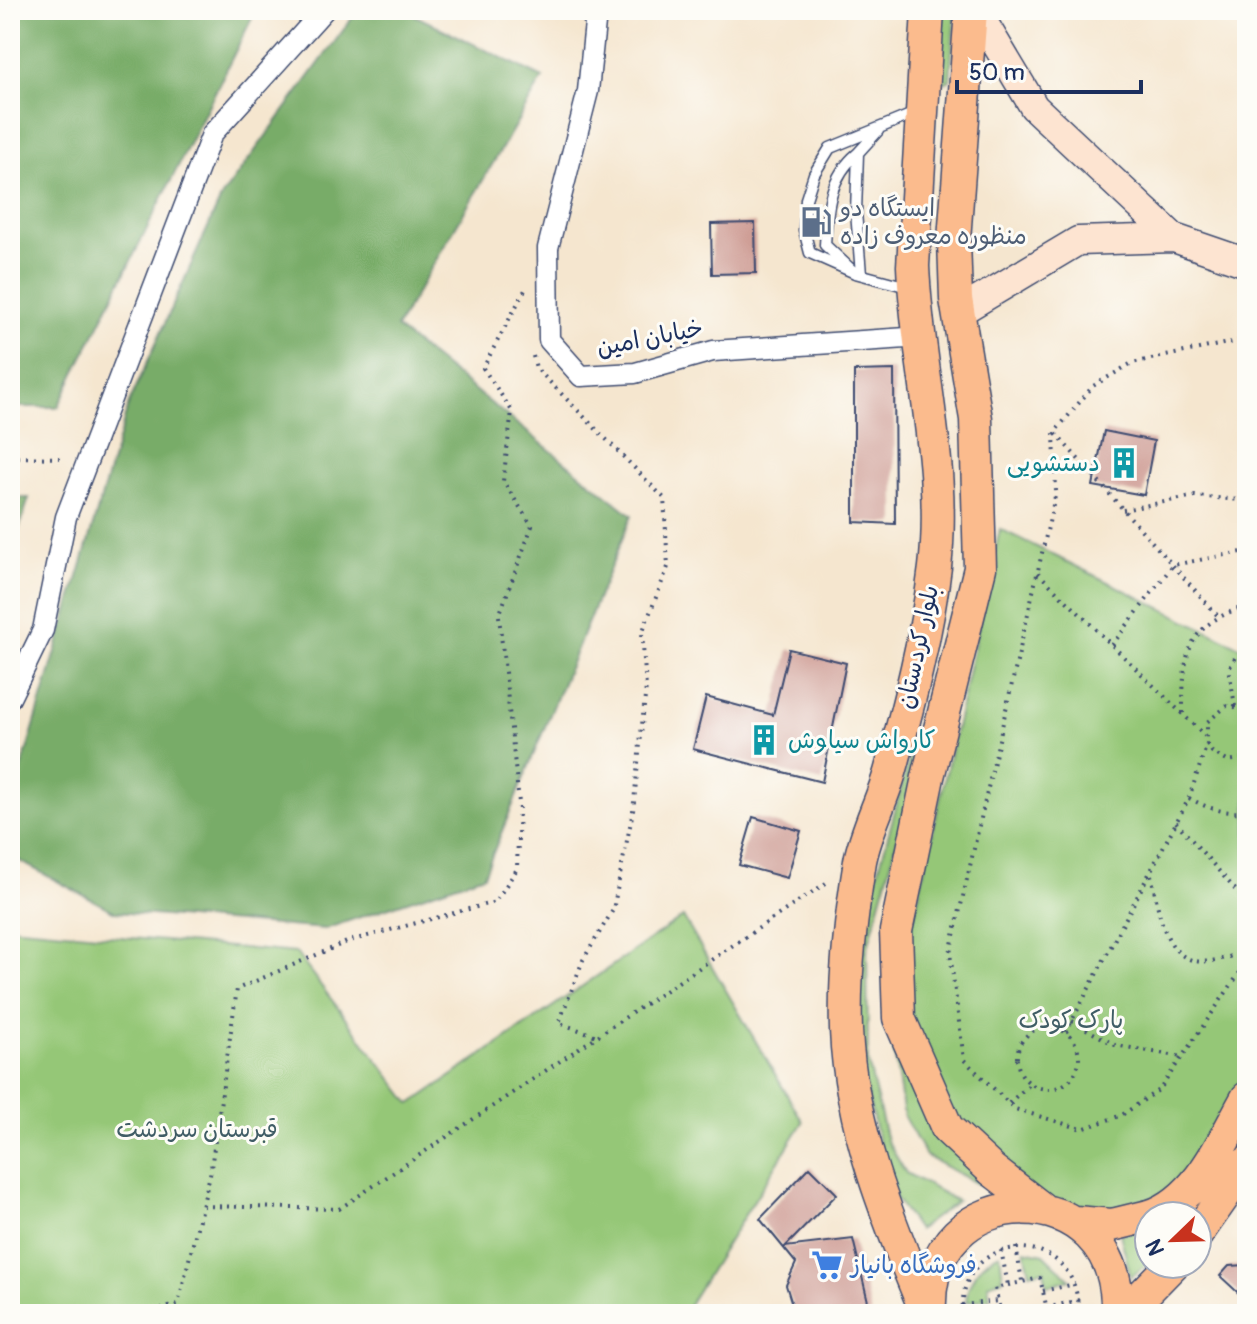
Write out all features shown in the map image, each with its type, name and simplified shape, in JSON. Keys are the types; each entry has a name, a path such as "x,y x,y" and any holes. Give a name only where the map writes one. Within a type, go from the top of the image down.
{"main road":[{"name":"بلوار کردستان","path":"928,10 920,111 914,289 933,431 936,511 933,580 891,771 861,860 848,949 846,1031 859,1111 880,1199 928,1314"},
{"name":"بلوار کردستان","path":"974,10 954,240 959,312 976,419 980,568 928,777 896,931 899,1018 947,1128 992,1170 1041,1208"},
{"path":"933,580 952,608 974,595"},
{"path":"921,644 945,632 959,660"},
{"path":"1179,1200 1203,1173 1247,1098"},
{"path":"1213,1211 1247,1163"},
{"path":"928,1314 928,1290 937,1260 955,1235 980,1217 1010,1207 1041,1208 1075,1222 1112,1225 1133,1220"},
{"path":"1075,1222 1096,1241 1111,1265 1118,1292 1117,1314"},
{"path":"1124,1314 1157,1280"}],"street":[{"path":"10,698 43,630 66,517 212,134 324,10"},
{"name":"خیابان امین","path":"590,10 595,23 588,91 548,248 549,340 581,376 635,373 713,351 922,337"},
{"path":"974,10 1034,107 1174,238"},
{"path":"959,312 1078,241 1174,238 1247,263"}],"lane":[{"path":"914,289 858,274 810,253 804,230 806,199 814,174 830,148 920,111"},
{"path":"858,274 825,245 827,204 842,166 879,130"},
{"path":"858,153 858,274"}],"path":[{"path":"145,1314 178,1304 203,1206 237,989 349,941 495,902 517,869 519,803 499,616 532,526 503,481 512,411 483,368 548,248"},
{"path":"523,294 525,309"},
{"path":"1247,339 1132,363 1093,386 1054,433 1056,492 950,953 964,1060 1015,1109 1082,1129 1122,1115 1160,1089 1247,962"},
{"path":"533,353 536,368 664,498 668,567 642,633 646,687 633,811 616,896 613,910 583,960 559,1023 597,1036"},
{"path":"1054,433 1217,615"},
{"path":"10,457 89,459"},
{"path":"1123,510 1195,496 1240,500 1247,510"},
{"path":"1112,645 1173,565 1247,551"},
{"path":"1038,573 1183,713 1205,737 1212,752 1227,761 1247,758"},
{"path":"1183,713 1183,665 1191,644 1217,615 1247,606"},
{"path":"1235,706 1229,669 1237,654 1247,651"},
{"path":"1205,737 1212,715 1235,706 1247,709"},
{"path":"1066,1032 1189,798 1207,744"},
{"path":"1189,798 1204,806 1234,813 1247,811"},
{"path":"1176,822 1247,903"},
{"path":"203,1206 339,1209 861,860"},
{"path":"1150,872 1166,936 1181,954 1197,961 1247,952"},
{"path":"1072,1021 1115,1045 1183,1057"},
{"path":"1047,1026 1066,1032 1073,1039 1079,1057 1074,1075 1058,1087 1049,1089 1030,1084 1022,1076 1016,1059 1022,1041 1028,1033 1047,1026"},
{"path":"1009,1103 1030,1084"},
{"path":"1016,1247 1022,1281"},
{"path":"963,1314 962,1305 969,1277 988,1256 1016,1247 1031,1248 1058,1260 1075,1284 1078,1314"},
{"path":"1001,1250 1008,1285"},
{"path":"1001,1314 995,1288 1022,1281 1040,1278 1047,1311 1079,1300"},
{"path":"1043,1291 1075,1284"},
{"path":"962,1305 998,1301"}],"green space":[{"path":"10,10 250,10 253,16 58,407 10,407"},
{"path":"358,10 404,10 543,78 396,328 632,515 484,875 325,929 115,912 10,856 10,808 129,403 222,196"},
{"path":"943,10 955,10 950,80 944,83 939,78"},
{"path":"10,498 29,498 10,556"},
{"name":"پارک کودک","path":"1000,529 1247,650 1247,1078 1222,1142 1169,1191 1147,1200 1133,1200 1133,1206 1090,1223 1048,1198 976,1183 926,1156 904,1117 890,1025"},
{"path":"941,662 945,669 867,950 868,1062 887,1141 906,1173 957,1201 918,1230 890,1190 859,1060 857,948 935,666"},
{"name":"قبرستان سردشت","path":"683,917 803,1122 683,1314 77,1314 10,1308 10,927 296,953 411,1104"},
{"path":"1133,1232 1131,1277 1120,1234"},
{"path":"1025,1250 1044,1254 1070,1279 1047,1286 1044,1270 1030,1273"},
{"path":"1000,1253 1003,1279 988,1284 990,1298 966,1302 976,1273"}],"building":[{"path":"755,223 756,273 712,274 711,224"},
{"path":"894,370 895,524 854,522 854,371"},
{"name":"دستشویی","path":"1104,431 1154,441 1144,495 1093,486"},
{"name":"کارواش سیاوش","path":"789,649 846,663 822,782 693,749 706,697 773,715"},
{"path":"753,817 801,831 787,878 739,865"},
{"name":"فروشگاه بانیاز","path":"810,1167 837,1194 785,1247 853,1239 871,1314 795,1314 786,1285 796,1263 760,1219"},
{"path":"1247,1265 1247,1301 1220,1276 1229,1266"}],"place":[{"name":"ایستگاه دو منظوره معروف زاده","path":"816,222"},
{"name":"دستشویی","path":"1124,463"},
{"name":"کارواش سیاوش","path":"764,740"},
{"name":"فروشگاه بانیاز","path":"827,1265"}]}
